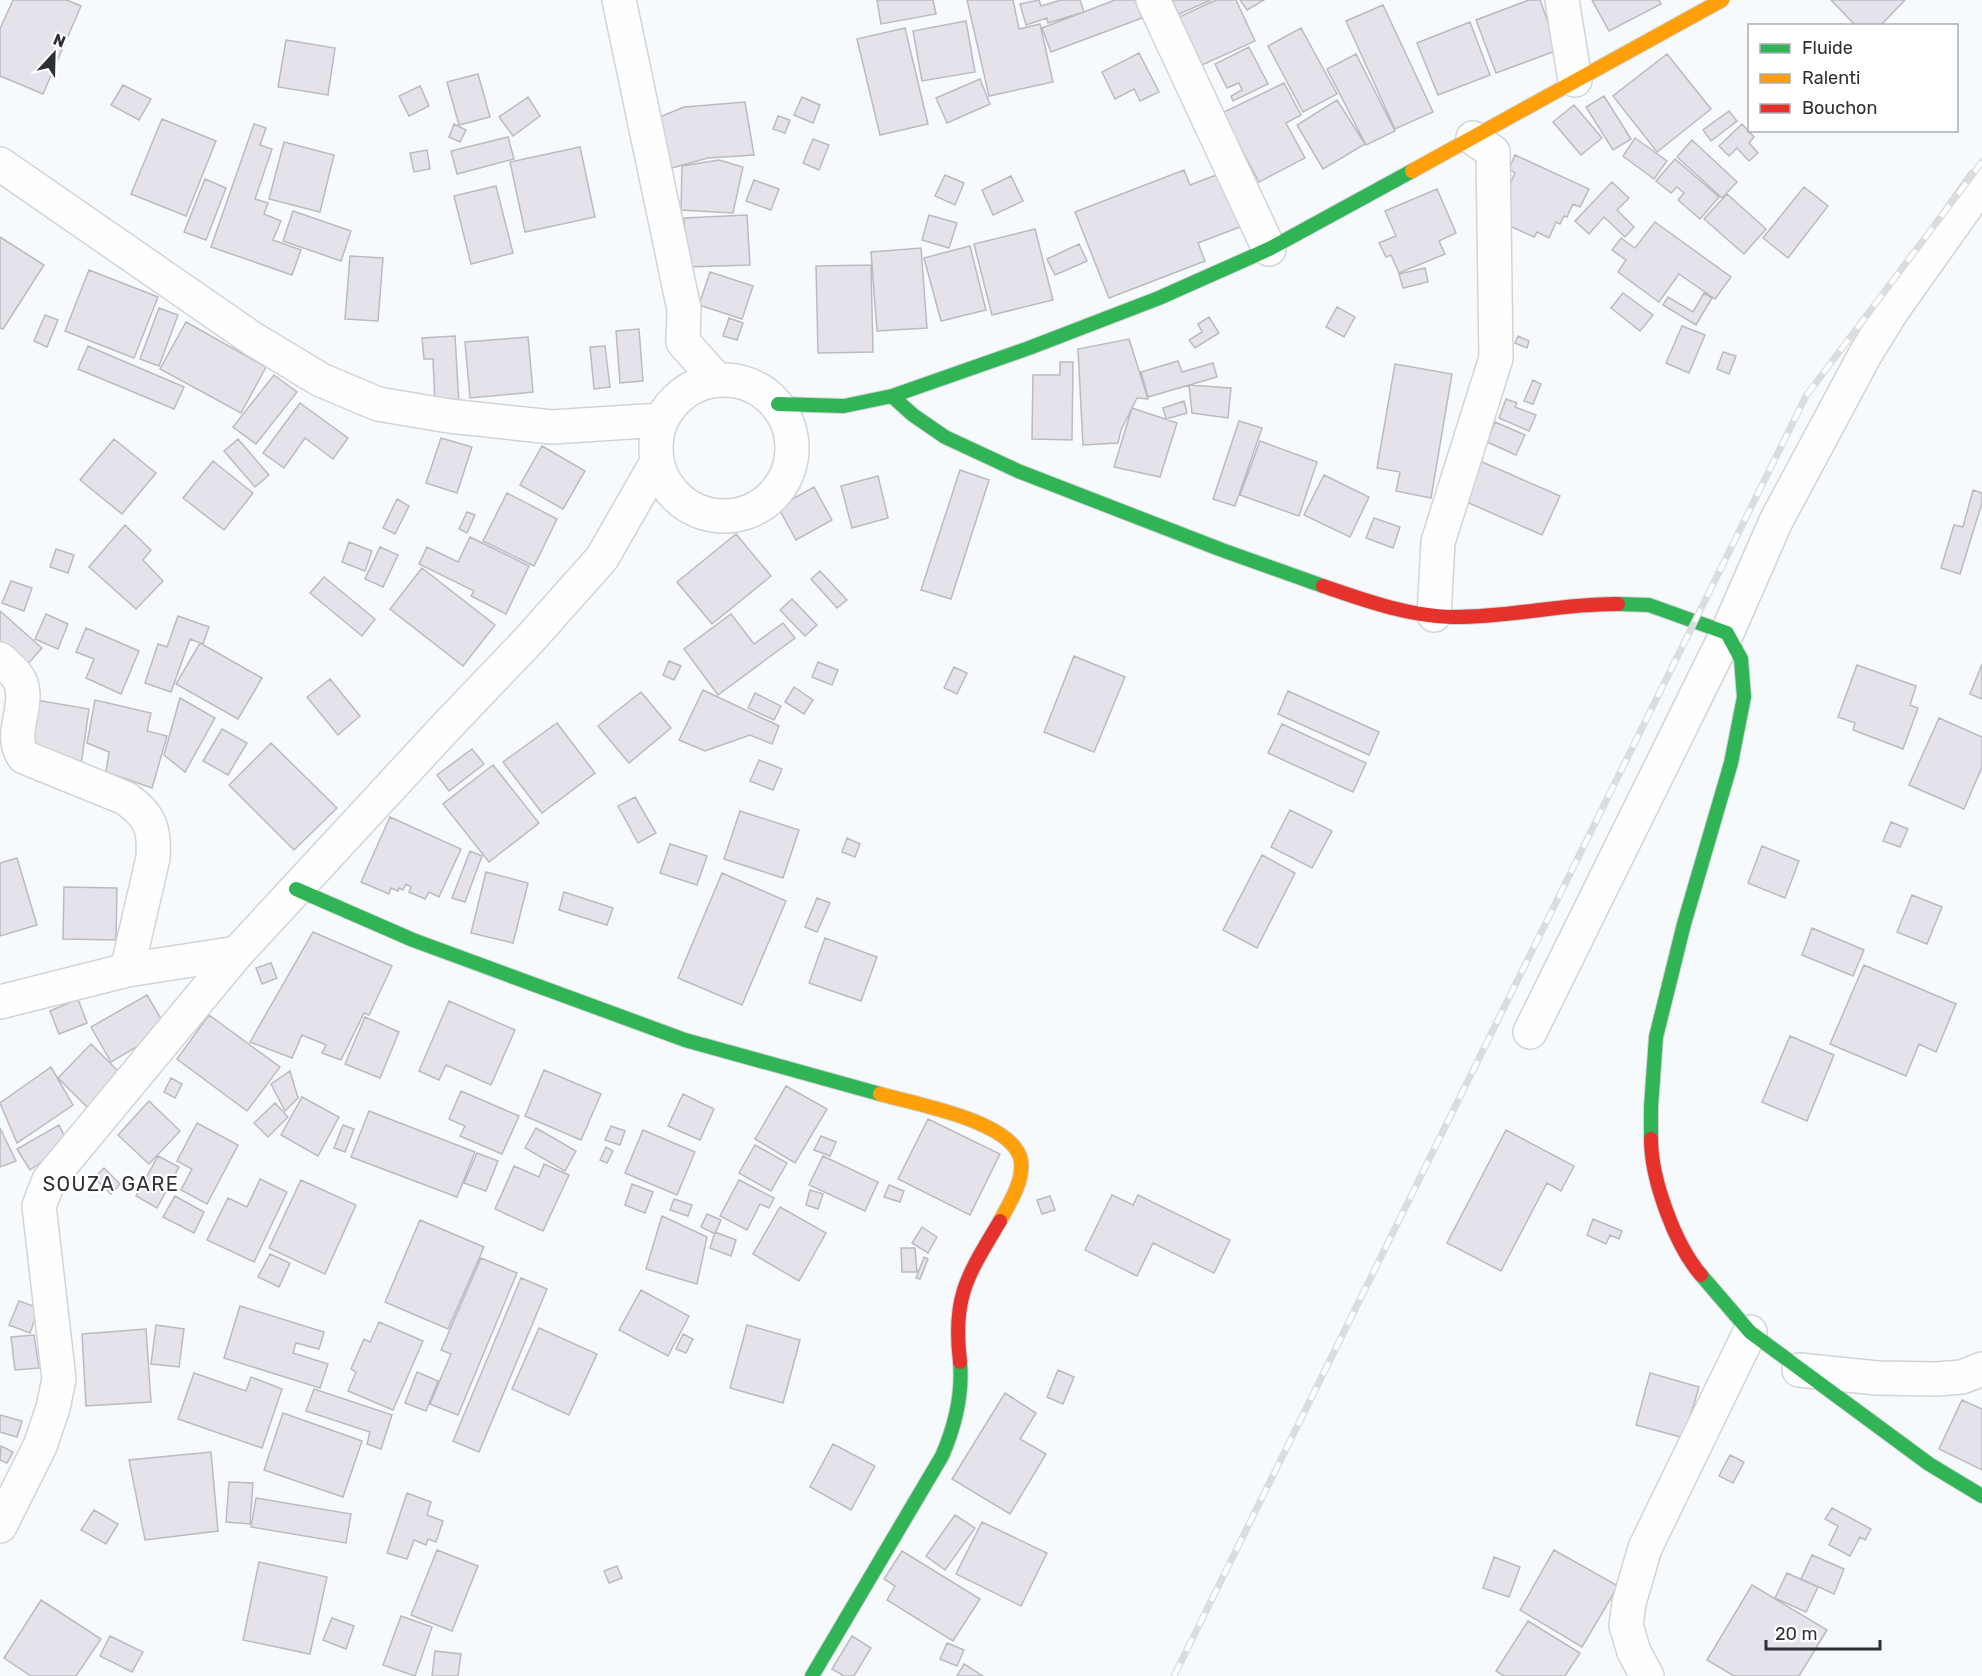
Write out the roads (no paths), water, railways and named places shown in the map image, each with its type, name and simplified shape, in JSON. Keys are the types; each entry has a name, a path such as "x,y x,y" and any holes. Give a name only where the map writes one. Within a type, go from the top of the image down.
{"street":[{"path":"619,0 684,309 683,342 716,379"},
{"path":"1153,0 1269,249"},
{"path":"1562,0 1575,80"},
{"path":"778,404 844,406 892,396 1029,348 1159,298 1269,249 1722,0"},
{"path":"1434,615 1438,542 1496,358 1493,152 1473,138"},
{"path":"0,164 253,339 321,380 378,404 449,416 552,427 661,420"},
{"path":"1530,1032 1727,633 1776,521 1866,353 1892,311 1982,184"},
{"path":"716,379 761,389 778,404 791,428 793,455 787,478 772,498 752,511 728,516 704,513 682,502 665,483 657,462 656,438 661,420 669,404 693,385 716,379"},
{"path":"892,396 913,415 945,437 1018,471 1222,550 1355,597 1408,612 1451,617 1498,615 1599,604 1649,605 1727,633 1741,659 1744,697 1731,763 1684,924 1656,1037 1651,1107 1651,1156 1662,1199 1690,1262 1750,1332 1798,1370 1929,1464 1982,1496"},
{"path":"0,1526 40,1446 53,1408 59,1379 39,1206 49,1180 237,953 530,639 602,558 657,462"},
{"path":"0,659 20,681 22,693 18,740 19,750 24,757 125,798 148,818 153,831 153,858 126,970"},
{"path":"296,889 413,940 685,1040 966,1118 994,1128 1012,1143 1021,1161 1020,1176 1013,1196 969,1275 959,1304 957,1326 962,1377 959,1410 952,1435 942,1456 812,1676"},
{"path":"0,1002 126,970 237,953"},
{"path":"1647,1676 1634,1652 1626,1625 1629,1603 1645,1548 1750,1332"},
{"path":"1798,1370 1877,1378 1937,1379 1962,1377 1982,1369"}],"railway":[{"path":"1174,1676 1806,396 1982,162"}],"district":[{"name":"SOUZA GARE","path":"111,1184"}]}
